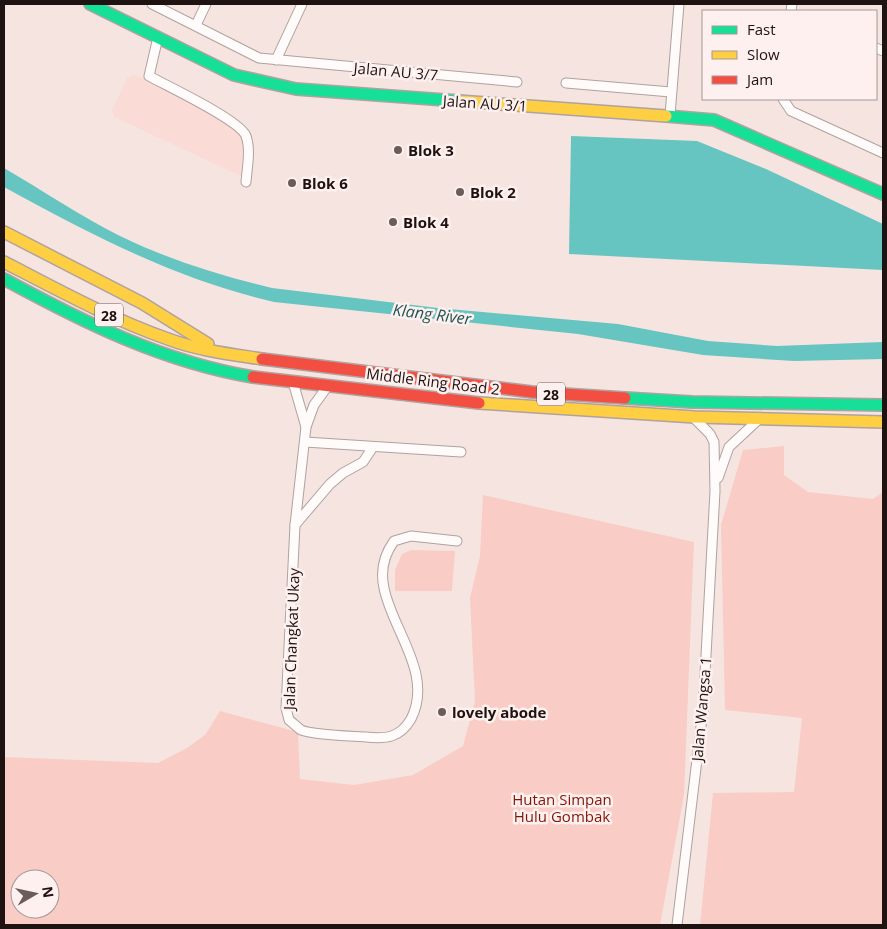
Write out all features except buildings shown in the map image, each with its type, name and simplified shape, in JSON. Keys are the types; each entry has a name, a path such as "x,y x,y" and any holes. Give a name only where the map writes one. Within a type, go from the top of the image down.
{"main road":[{"name":"Jalan AU 3/1","path":"90,4 234,75 296,89 714,120 883,194"},
{"path":"4,232 142,303 221,353"},
{"name":"Middle Ring Road 2","path":"4,262 92,308 169,340 221,353 291,364 532,392 692,402 883,405"},
{"name":"Middle Ring Road 2","path":"4,280 81,320 168,356 217,369 327,387 482,404 694,418 883,422"}],"street":[{"name":"Jalan AU 3/7","path":"152,4 259,58 517,82"},
{"path":"196,25 206,4"},
{"path":"276,60 302,4"},
{"path":"670,116 679,4 673,4"},
{"path":"158,37 149,76 234,122 246,135 248,150 246,182"},
{"path":"566,83 672,92"},
{"path":"784,100 791,111 883,152"},
{"name":"Jalan Changkat Ukay","path":"293,381 306,427"},
{"name":"Jalan Changkat Ukay","path":"327,387 314,405 306,427 295,525 286,708 289,720 302,730 366,737 386,738 405,730 416,708 417,685 413,660 384,588 382,572 385,554 394,541 412,536 457,541"},
{"name":"Jalan Wangsa 1","path":"677,925 703,710 715,491 714,442 710,434 694,418"},
{"name":"Jalan Wangsa 1","path":"715,491 729,447 759,419"},
{"path":"305,442 461,452"},
{"path":"295,525 330,484 343,473 363,462 373,447"}],"shaded area":[{"path":"133,75 152,81 233,126 242,137 243,177 114,117 112,111 127,78"}],"green space":[{"path":"784,446 784,475 808,492 873,499 883,492 883,925 700,925 713,793 794,792 802,718 725,710 721,525 743,450"},
{"name":"Hutan Simpan Hulu Gombak","path":"483,495 694,542 684,795 660,925 4,925 4,757 158,763 187,748 205,735 220,711 298,732 300,779 354,785 413,775 463,746 475,701 470,598 480,556"},
{"path":"411,550 455,551 452,591 395,591 395,570 402,554"}],"water":[{"path":"571,136 697,141 766,169 883,224 883,270 569,254"},
{"name":"Klang River","path":"4,168 120,236 194,266 272,288 438,308 618,324 708,341 777,346 883,342 883,359 794,361 703,355 578,334 274,302 202,281 102,239 4,187"}],"traffic: fast":[{"path":"90,4 234,75 296,89 459,101"},
{"path":"666,116 714,120 883,194"},
{"path":"4,279 94,325 155,351 220,370 253,377"},
{"path":"625,398 692,402 883,405"}],"traffic: slow":[{"path":"459,101 666,116"},
{"path":"4,232 142,303 208,344"},
{"path":"4,262 85,304 147,331 190,346 262,359"},
{"path":"479,403 695,417 883,422"}],"traffic: jam":[{"path":"262,359 532,392 625,398"},
{"path":"253,377 479,403"}],"place":[{"name":"Blok 3","path":"398,150"},
{"name":"Blok 6","path":"292,183"},
{"name":"Blok 2","path":"460,192"},
{"name":"Blok 4","path":"393,222"},
{"name":"lovely abode","path":"442,712"}]}
